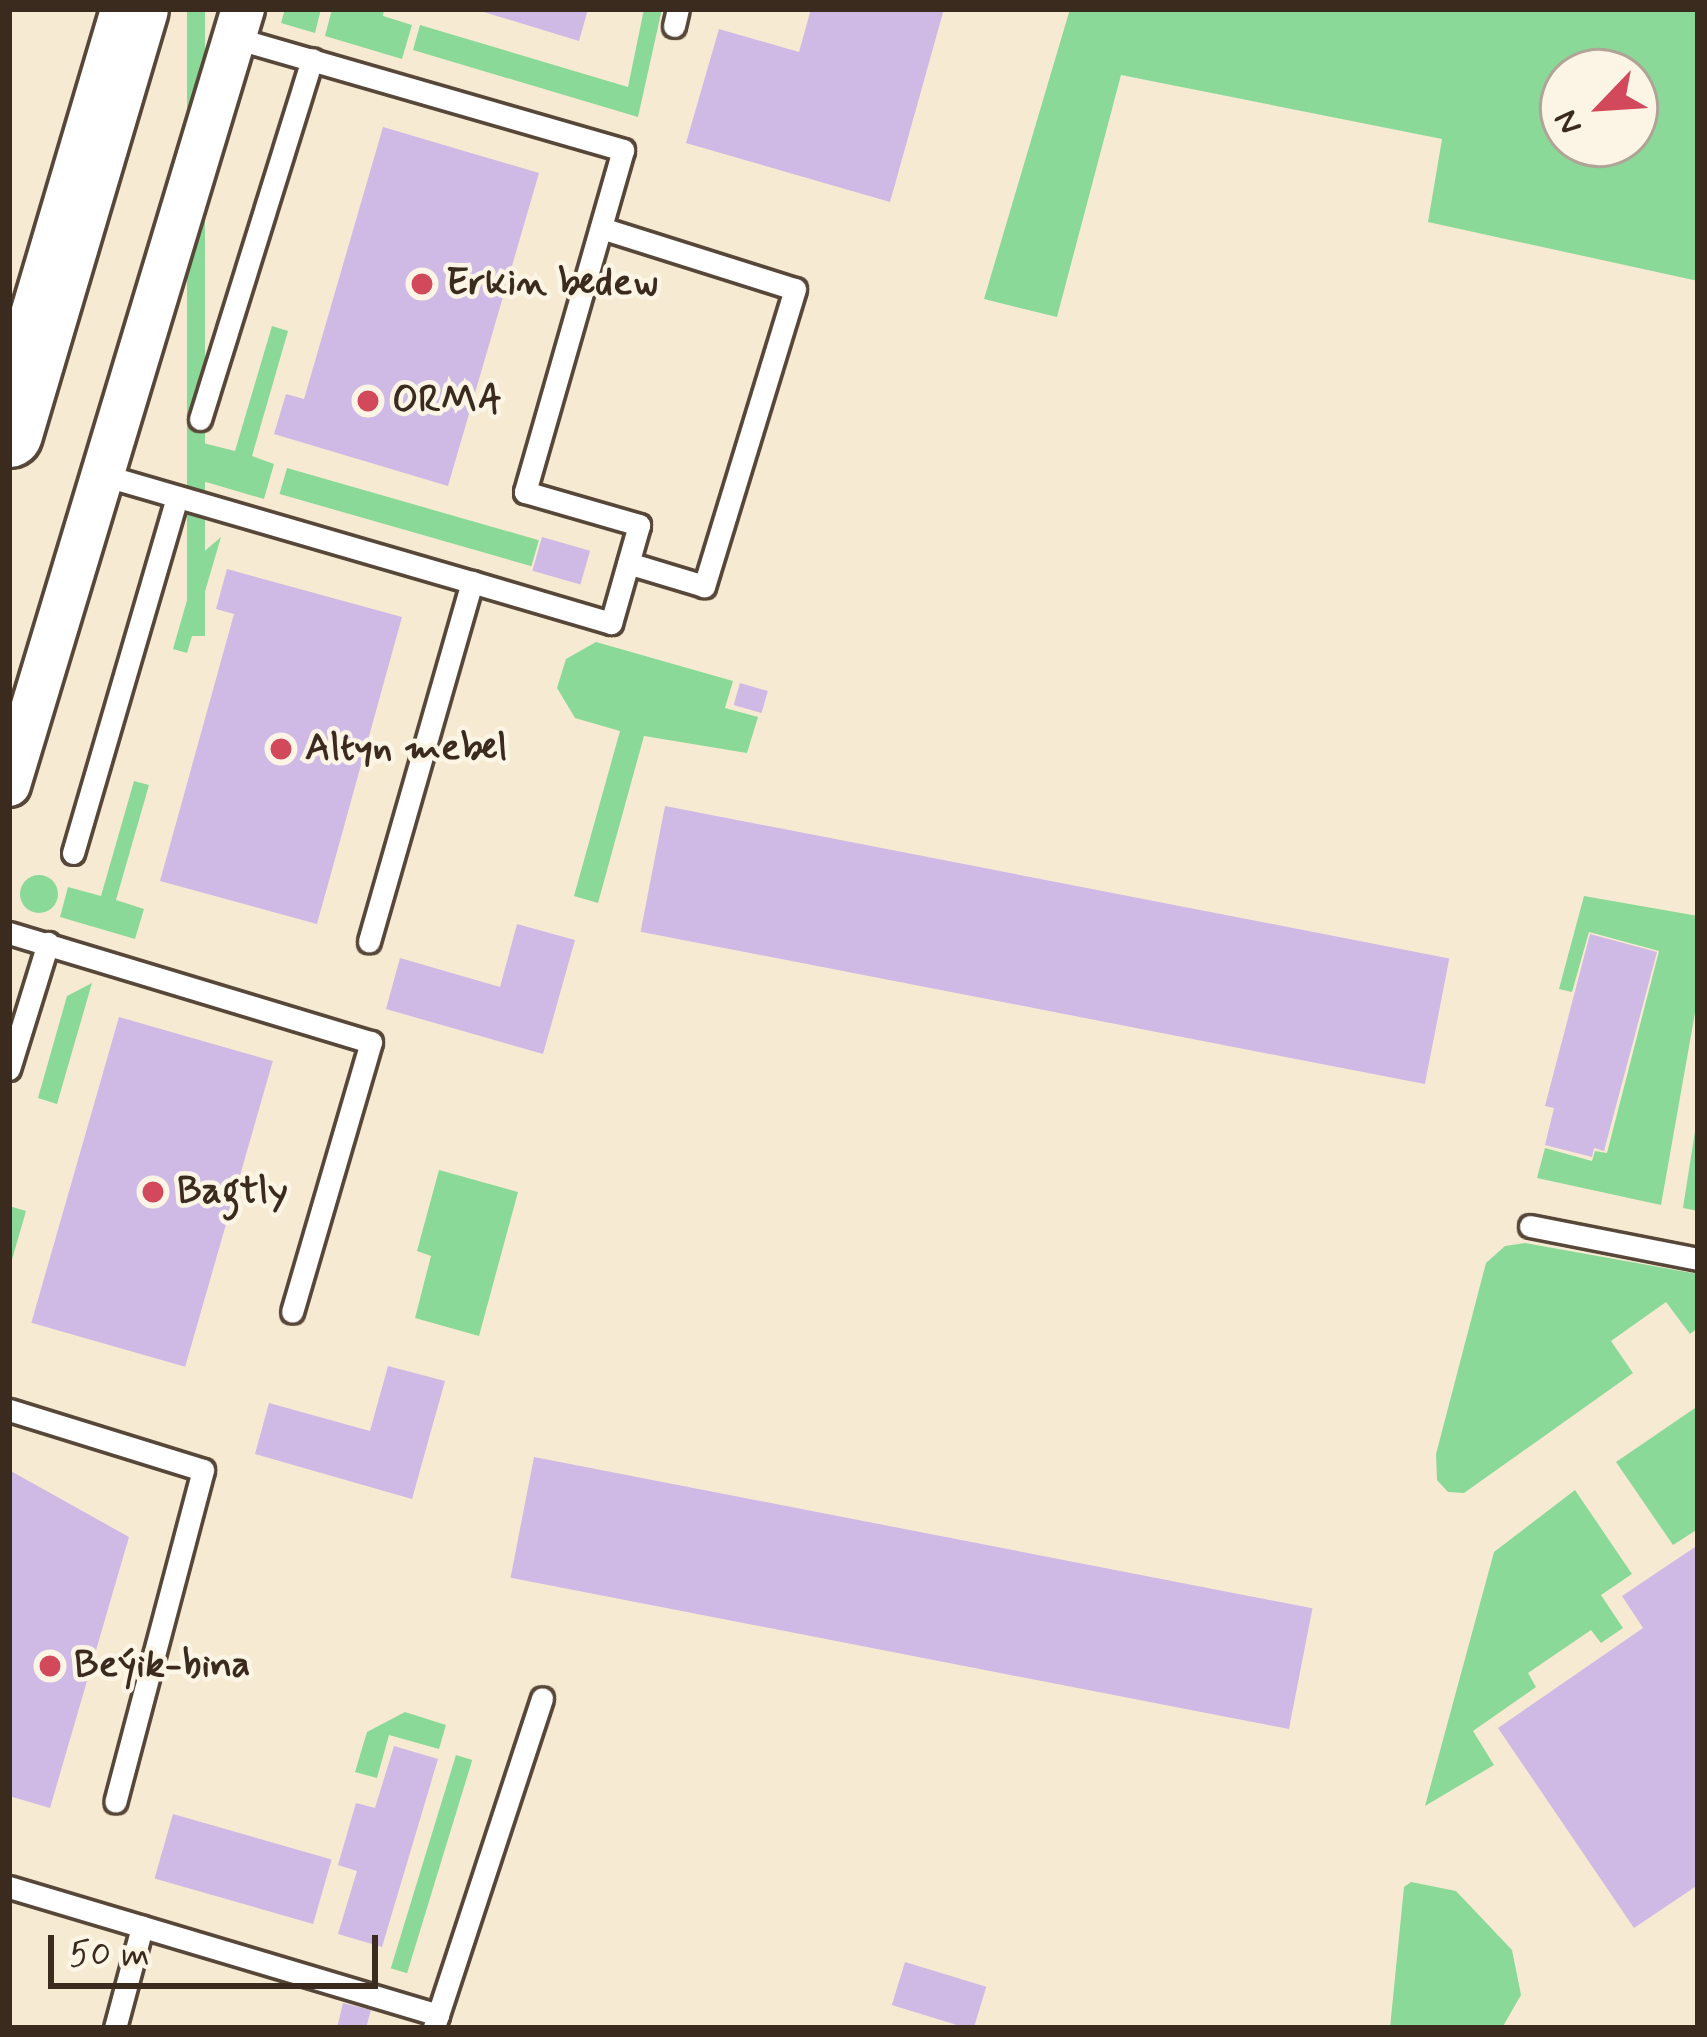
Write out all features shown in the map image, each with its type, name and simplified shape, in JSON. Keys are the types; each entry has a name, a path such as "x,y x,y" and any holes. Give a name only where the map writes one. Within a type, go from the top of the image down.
{"highway":[{"path":"9,434 135,9"}],"street":[{"path":"9,785 239,23"}],"lane":[{"path":"103,476 611,623 639,525 525,492 622,150 313,59 239,23"},
{"path":"200,419 313,59"},
{"path":"601,228 795,290 704,586 628,563"},
{"path":"74,853 177,497"},
{"path":"369,942 472,582"},
{"path":"9,933 371,1042 292,1312"},
{"path":"9,1070 47,943"},
{"path":"1530,1226 1698,1259"},
{"path":"9,1410 203,1470 115,1802"},
{"path":"9,1887 436,2021 542,1698"},
{"path":"115,2028 142,1927"}],"green space":[{"path":"187,9 205,9 205,636 187,636"},
{"path":"285,9 321,9 315,33 281,23"},
{"path":"332,9 384,9 383,16 412,25 402,59 325,36"},
{"path":"644,9 662,9 638,117 413,50 420,25 628,87"},
{"path":"1070,9 1698,9 1698,281 1428,222 1442,139 1121,75 1057,317 984,299"},
{"path":"272,326 288,331 252,456 274,464 264,499 189,477 199,442 235,451"},
{"path":"287,468 539,540 531,566 280,494"},
{"path":"221,537 187,653 173,649 200,555"},
{"path":"596,642 733,681 725,708 758,717 747,753 644,736 598,903 574,896 620,731 575,718 557,688 566,659"},
{"path":"134,781 149,785 116,900 144,909 135,939 60,917 68,887 101,896"},
{"path":"39,875 52,881 58,894 52,907 39,913 26,907 20,894 26,881"},
{"path":"1584,896 1698,916 1698,996 1661,1205 1537,1178 1545,1148 1592,1161 1595,1151 1607,1153 1659,951 1589,932 1572,992 1559,989"},
{"path":"92,983 57,1104 38,1098 67,996"},
{"path":"1698,1132 1698,1211 1683,1208"},
{"path":"439,1170 518,1192 479,1336 415,1318 431,1256 417,1251"},
{"path":"9,1206 26,1211 9,1270"},
{"path":"1525,1243 1698,1274 1698,1328 1690,1334 1666,1302 1611,1341 1633,1373 1464,1493 1448,1492 1437,1480 1436,1454 1486,1263 1505,1246"},
{"path":"1698,1406 1698,1529 1673,1545 1616,1462"},
{"path":"1575,1490 1632,1574 1601,1595 1623,1628 1601,1643 1591,1630 1528,1673 1536,1687 1473,1731 1494,1765 1425,1806 1494,1552"},
{"path":"405,1712 446,1725 439,1749 389,1735 377,1778 355,1772 367,1732"},
{"path":"456,1755 472,1760 407,1973 391,1968"},
{"path":"1411,1882 1456,1891 1512,1950 1521,1995 1502,2028 1390,2028 1404,1887"}],"building":[{"path":"474,9 588,9 579,41"},
{"path":"811,9 944,9 890,202 686,143 719,29 799,52"},
{"name":"Erkin bedew","path":"383,127 539,173 448,486 274,434 286,394 304,399"},
{"path":"542,537 590,551 580,584 532,571"},
{"name":"Altyn mebel","path":"227,569 402,617 317,924 160,881 234,614 216,609"},
{"path":"740,683 768,691 762,713 734,705"},
{"path":"665,806 1449,958 1425,1084 641,932"},
{"path":"517,924 575,940 543,1054 386,1009 400,958 500,987"},
{"path":"1590,934 1657,952 1604,1151 1594,1148 1592,1157 1545,1145 1554,1108 1545,1106"},
{"name":"Bagtly","path":"119,1017 273,1061 185,1367 31,1323"},
{"path":"388,1366 445,1381 412,1499 255,1454 269,1403 370,1431"},
{"path":"534,1457 1312,1608 1289,1729 511,1578"},
{"name":"Beýik-bina","path":"9,1470 129,1537 50,1808 9,1796"},
{"path":"1698,1545 1698,1885 1634,1928 1498,1728 1643,1628 1622,1596"},
{"path":"394,1746 438,1759 382,1947 338,1934 357,1871 338,1865 356,1803 375,1808"},
{"path":"173,1814 332,1859 313,1924 155,1878"},
{"path":"905,1962 986,1987 974,2028 892,2005"},
{"path":"343,2003 371,2010 366,2028 337,2028"}],"place":[{"name":"Erkin bedew","path":"422,284"},
{"name":"ORMA","path":"368,401"},
{"name":"Altyn mebel","path":"281,749"},
{"name":"Bagtly","path":"153,1192"},
{"name":"Beýik-bina","path":"50,1666"}]}
